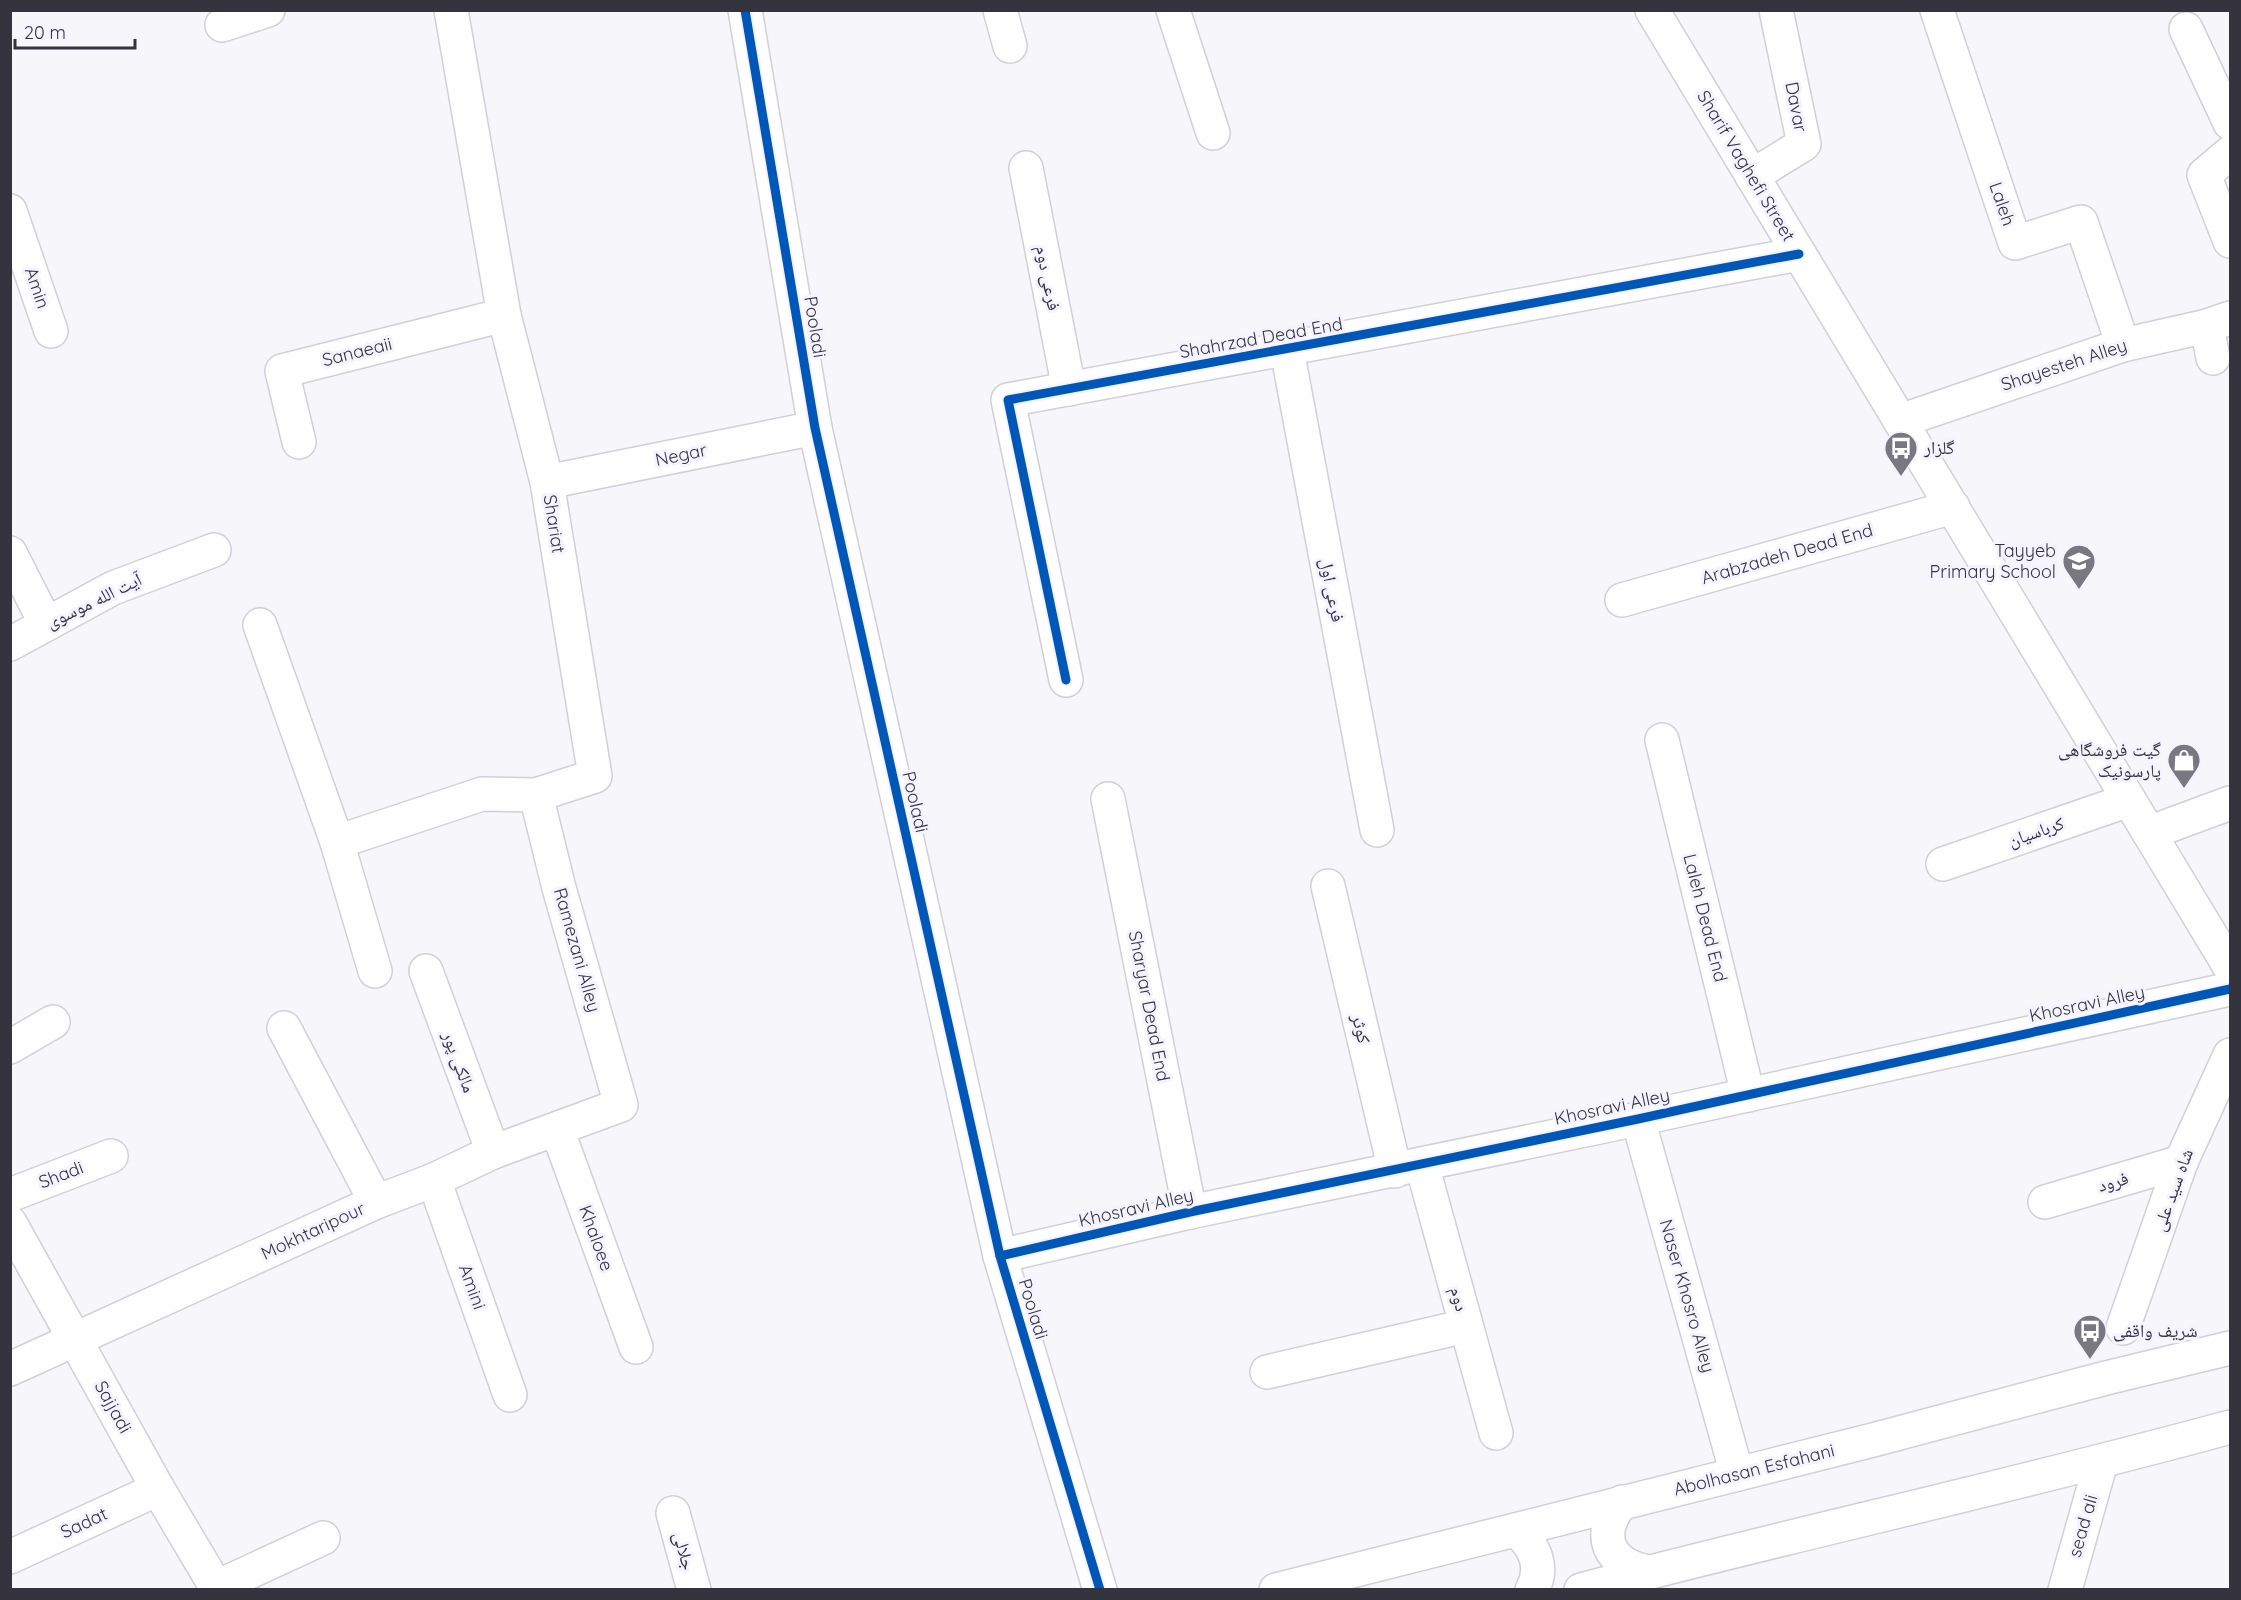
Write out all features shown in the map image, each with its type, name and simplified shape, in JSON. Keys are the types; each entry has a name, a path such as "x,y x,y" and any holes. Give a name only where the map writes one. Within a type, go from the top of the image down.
{"street":[{"path":"222,25 268,10"},
{"name":"Shariat","path":"337,842 482,794 536,795 595,776 547,482 504,315 451,10"},
{"name":"Pooladi","path":"745,10 815,428 1000,1256 1100,1590"},
{"path":"1000,10 1010,46"},
{"path":"1173,10 1213,133"},
{"name":"Sharif Vaghefi Street","path":"1653,10 2230,967"},
{"name":"Davar","path":"1752,176 1804,144 1776,10"},
{"name":"Laleh","path":"1936,10 2015,243 2081,222 2123,345"},
{"path":"2186,29 2230,123"},
{"path":"2230,153 2204,175 2230,241"},
{"name":"فرعی دوم","path":"1026,168 1069,389"},
{"name":"Amin","path":"10,210 51,331"},
{"name":"Shahrzad Dead End","path":"1066,680 1008,400 1799,254"},
{"name":"Sanaeaii","path":"299,442 282,371 504,315"},
{"path":"2213,358 2219,322"},
{"name":"Shayesteh Alley","path":"1900,421 2123,345 2219,322"},
{"name":"فرعی اول","path":"1287,350 1377,830"},
{"name":"Negar","path":"547,482 815,428"},
{"name":"Arabzadeh Dead End","path":"1622,600 1953,507"},
{"name":"آیت الله موسوی","path":"10,644 112,588 214,550"},
{"path":"10,553 46,624"},
{"path":"260,625 337,842 375,971"},
{"name":"Laleh Dead End","path":"1662,740 1748,1095"},
{"name":"Ramezani Alley","path":"536,795 559,888 621,1105"},
{"name":"Sharyar Dead End","path":"1108,799 1190,1212"},
{"name":"کرباسیان","path":"1943,864 2129,800"},
{"path":"2149,833 2230,803"},
{"name":"کوثر","path":"1328,886 1409,1168"},
{"name":"مالکی پور","path":"426,971 493,1152"},
{"name":"Khosravi Alley","path":"1000,1256 1190,1212 1638,1119 2230,989"},
{"path":"10,1047 53,1022"},
{"path":"284,1028 376,1202"},
{"name":"شاه سید علی","path":"2123,1328 2181,1162 2230,1055"},
{"name":"Mokhtaripour","path":"10,1369 376,1202 434,1180 493,1152 621,1105"},
{"name":"Naser Khosro Alley","path":"1638,1119 1737,1474"},
{"name":"Khaloee","path":"557,1129 636,1347"},
{"name":"Shadi","path":"10,1195 111,1156"},
{"name":"فرود","path":"2045,1202 2181,1162"},
{"name":"دوم","path":"1409,1168 1466,1326 1496,1433"},
{"name":"Amini","path":"434,1180 510,1395"},
{"name":"Sajjadi","path":"10,1223 158,1489 218,1588"},
{"path":"1267,1372 1466,1326"},
{"name":"Abolhasan Esfahani","path":"1276,1590 2230,1348"},
{"path":"1581,1590 2101,1462 2230,1427"},
{"name":"sead ali","path":"2065,1590 2101,1462"},
{"name":"Sadat","path":"10,1557 158,1489"},
{"path":"1622,1503 1612,1515 1608,1530 1610,1547 1619,1561 1633,1569 1649,1572"},
{"name":"جلالی","path":"673,1513 694,1590"},
{"path":"1516,1530 1528,1540 1535,1553 1538,1569 1532,1590"},
{"path":"218,1588 322,1538"}],"cycle path":[{"path":"745,10 815,428 1000,1256 1100,1590"},
{"path":"1066,680 1008,400 1799,254"},
{"path":"1000,1256 1190,1212 1638,1119 2230,989"}],"place":[{"name":"گلزار","path":"1901,477"},
{"name":"Tayyeb Primary School","path":"2079,590"},
{"name":"گیت فروشگاهی پارسونیک","path":"2184,789"},
{"name":"شریف واقفی","path":"2090,1360"}]}
